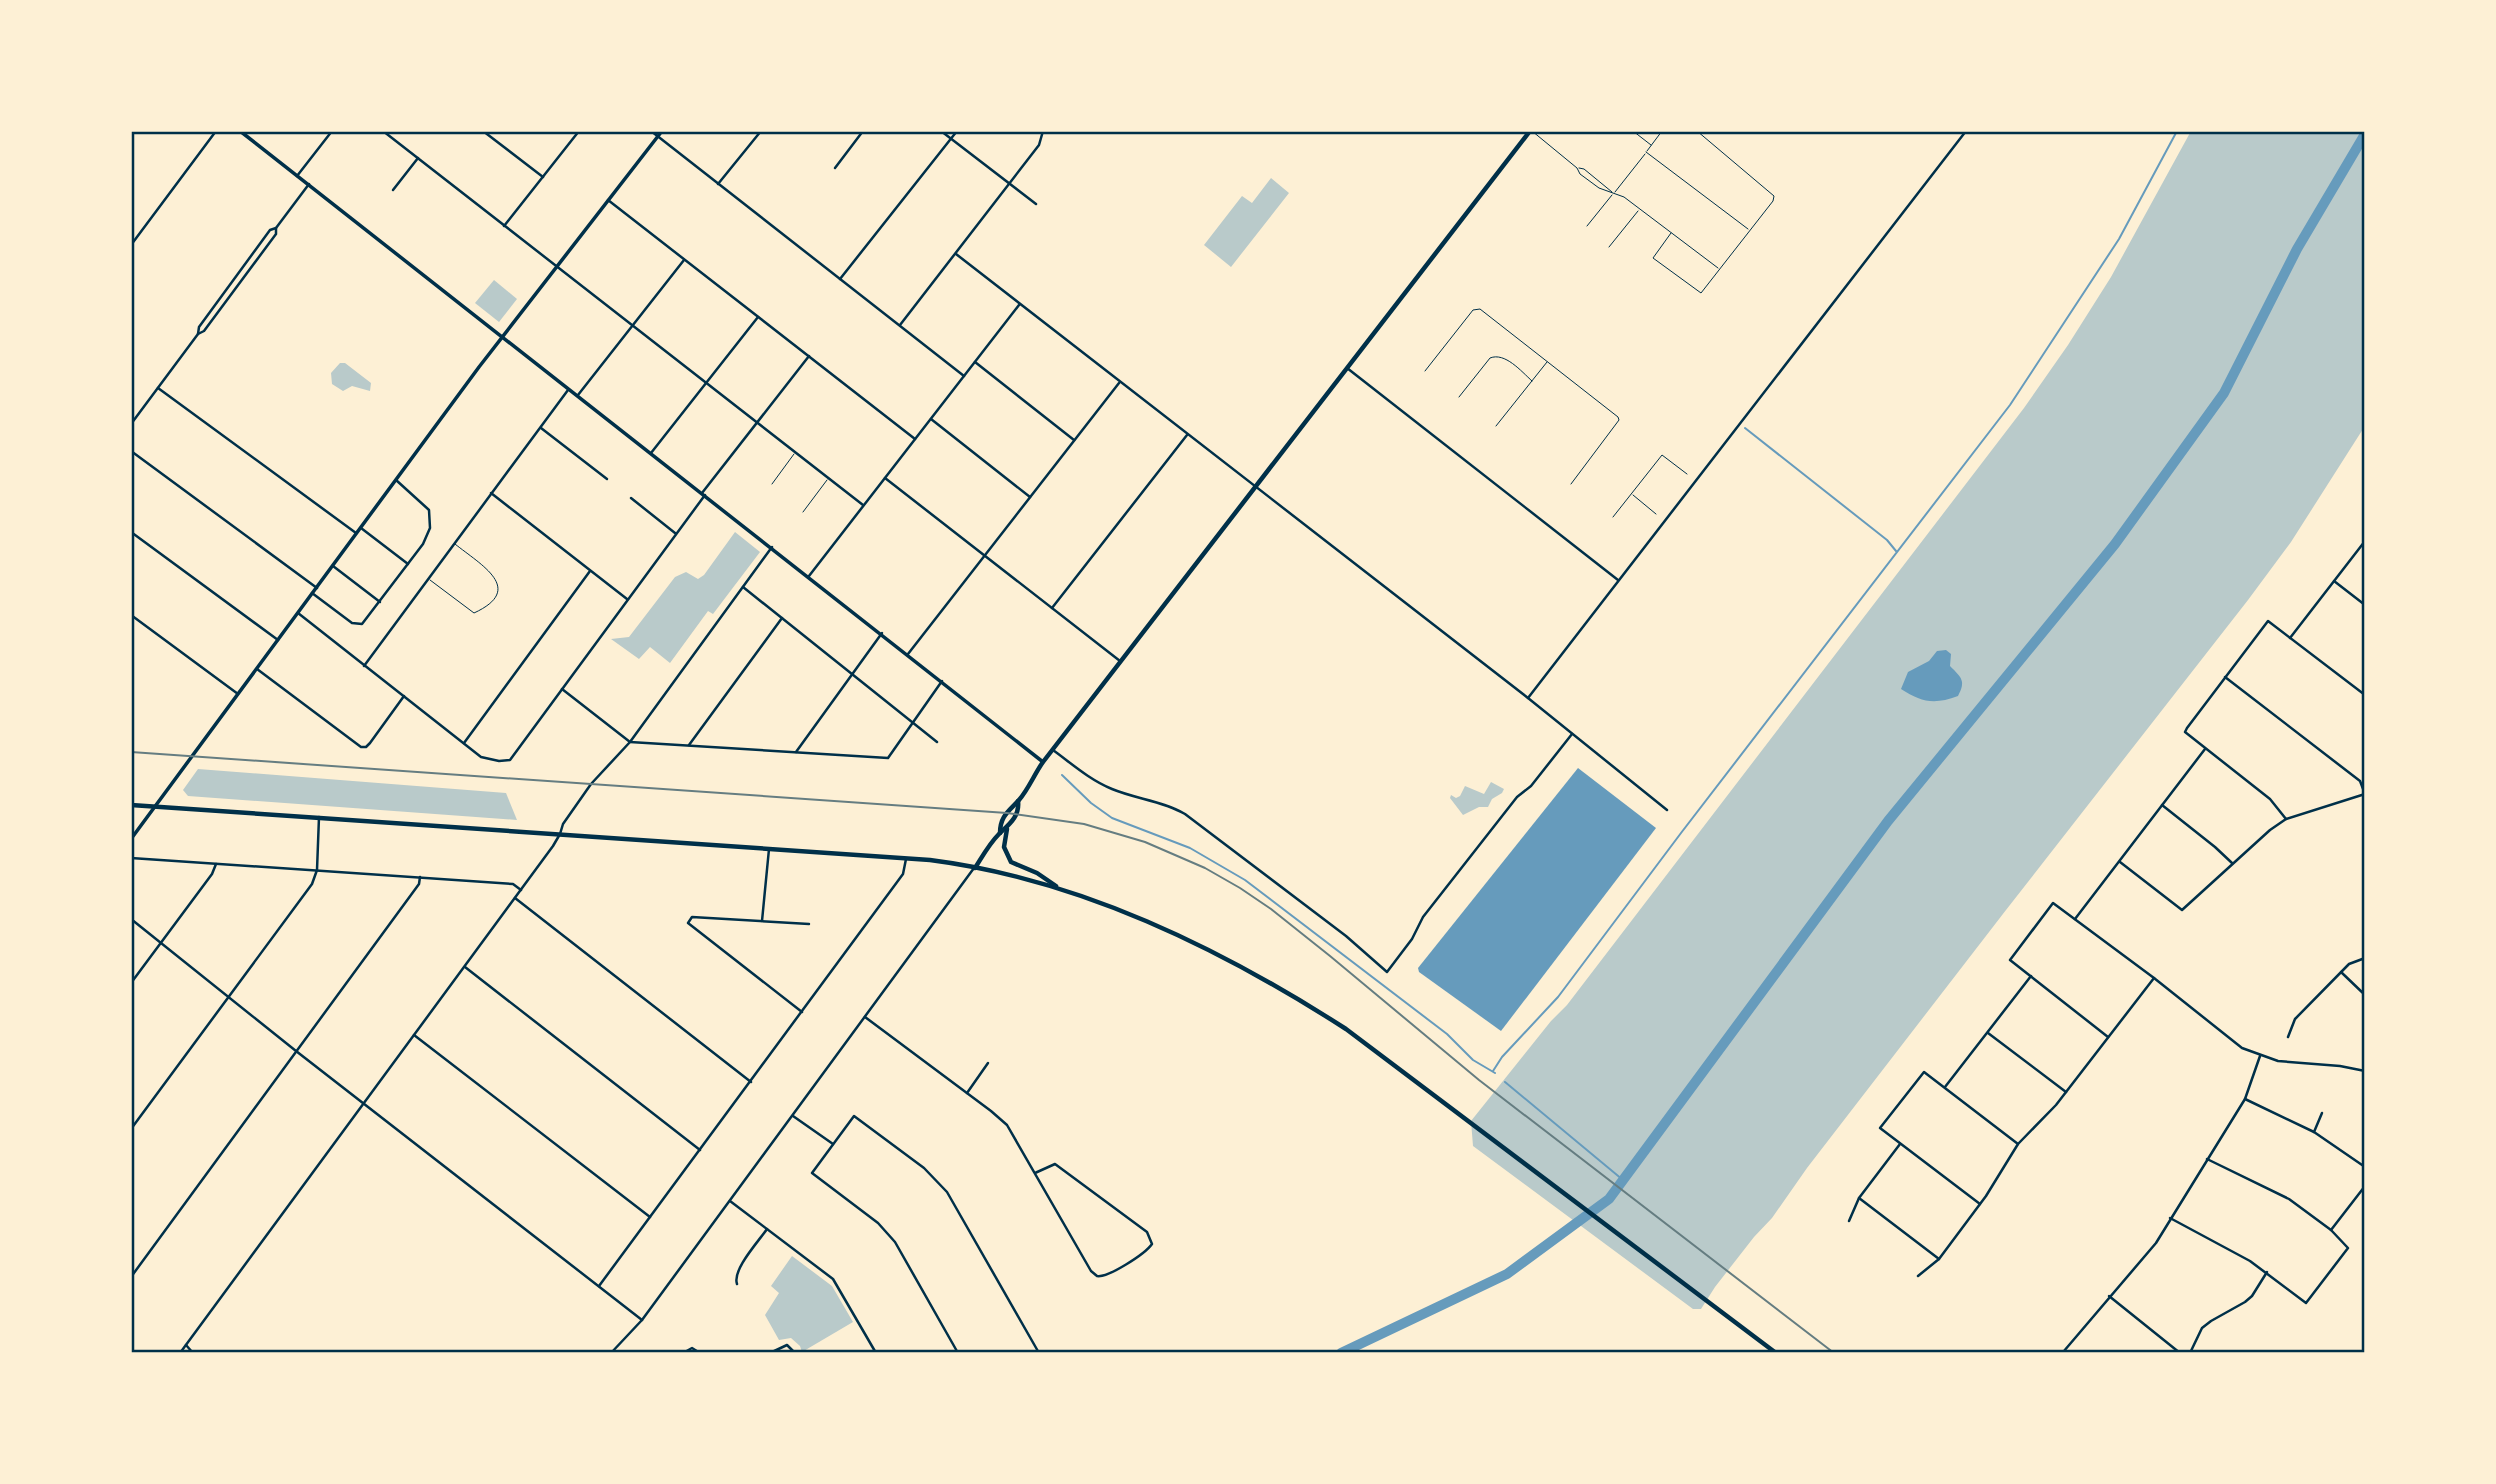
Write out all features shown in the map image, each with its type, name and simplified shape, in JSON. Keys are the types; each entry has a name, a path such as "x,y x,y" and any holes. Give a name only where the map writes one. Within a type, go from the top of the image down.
{"main road":[{"path":"240,131 1043,762"},
{"path":"131,839 502,336 662,131"},
{"path":"1000,833 1000,825 1010,806 1018,801 1043,762 1531,131"},
{"path":"1018,801 1019,809 1007,829 1004,847 1011,862 1037,873 1062,890"},
{"path":"131,805 943,862 1062,890 1177,936 1286,991 1364,1042 1471,1121 1776,1353"},
{"path":"974,868 1000,833 1007,829"}],"street":[{"path":"131,245 216,131"},
{"path":"297,176 332,131"},
{"path":"383,131 863,505"},
{"path":"484,131 542,177"},
{"path":"504,226 579,131"},
{"path":"651,131 964,376"},
{"path":"718,184 761,131"},
{"path":"835,167 863,131"},
{"path":"941,131 1036,204"},
{"path":"840,279 957,131"},
{"path":"900,325 1010,185 1039,145 1043,131"},
{"path":"1528,698 1966,131"},
{"path":"393,190 418,158"},
{"path":"198,334 199,327 270,230 276,228 309,184"},
{"path":"608,200 915,439"},
{"path":"131,424 198,334 204,331 237,289 276,234 276,228"},
{"path":"956,254 1528,698 1667,810"},
{"path":"578,395 685,259"},
{"path":"809,576 1020,304"},
{"path":"651,453 758,317"},
{"path":"298,613 481,757 499,761 510,760 703,494 809,356"},
{"path":"975,362 1074,440"},
{"path":"1348,368 1618,580"},
{"path":"908,654 1119,382"},
{"path":"158,388 357,533"},
{"path":"364,666 569,388"},
{"path":"931,419 1030,497"},
{"path":"540,427 607,479"},
{"path":"1052,608 1187,435"},
{"path":"131,451 317,587"},
{"path":"884,478 1120,661"},
{"path":"312,593 355,625 365,622 380,602 425,540 429,528 430,516 422,502 396,480"},
{"path":"491,494 627,599"},
{"path":"631,498 676,534"},
{"path":"361,528 408,564"},
{"path":"131,532 278,640"},
{"path":"2290,638 2365,541"},
{"path":"180,1353 521,890 591,784 630,742 772,547"},
{"path":"333,566 380,602"},
{"path":"463,743 590,571"},
{"path":"2334,581 2365,605"},
{"path":"743,587 937,742"},
{"path":"131,615 238,694"},
{"path":"688,745 782,618"},
{"path":"2286,819 2270,799 2185,732 2268,621 2365,695"},
{"path":"795,753 882,633"},
{"path":"257,669 356,746 366,747 404,696"},
{"path":"2120,862 2182,910 2232,863 2286,819 2365,794 2360,781 2225,677"},
{"path":"562,688 630,742 888,758 942,681"},
{"path":"1053,750 1100,784 1126,795 1169,806 1185,814 1346,936 1387,972 1412,939 1423,917 1517,797 1531,786 1572,734"},
{"path":"2075,919 2205,749"},
{"path":"2162,805 2232,863"},
{"path":"131,1129 312,884 317,870 319,817"},
{"path":"762,921 769,849"},
{"path":"131,858 513,884 521,890"},
{"path":"599,1286 905,872 906,859"},
{"path":"131,983 212,874 216,864"},
{"path":"611,1353 642,1320 974,868"},
{"path":"131,1277 419,884 420,877"},
{"path":"515,898 751,1082"},
{"path":"2109,1037 2010,960 2053,903 2242,1048 2278,1061 2340,1066 2365,1071"},
{"path":"803,1012 688,922 692,917 809,924"},
{"path":"131,919 363,1104 642,1320"},
{"path":"2288,1037 2295,1019 2349,964 2365,958"},
{"path":"465,967 701,1150"},
{"path":"2341,972 2365,995"},
{"path":"1944,1088 2031,976"},
{"path":"1918,1276 1938,1259 1980,1204 2018,1144 2066,1093 2154,978"},
{"path":"865,1017 1007,1125 1091,1271 1097,1276 1101,1278 1114,1271 1146,1251 1152,1244 1147,1232 1055,1164 1035,1173"},
{"path":"1987,1032 2066,1093"},
{"path":"414,1035 651,1218"},
{"path":"2065,1352 2109,1296 2156,1243 2245,1099 2260,1056"},
{"path":"967,1093 988,1063"},
{"path":"1980,1204 1880,1128 1924,1072 2018,1144"},
{"path":"2245,1099 2314,1132 2365,1167"},
{"path":"2314,1132 2322,1113"},
{"path":"793,1115 833,1144"},
{"path":"958,1353 895,1242 878,1223 812,1173 854,1116 924,1168 947,1192 1039,1353"},
{"path":"1849,1221 1859,1198 1900,1144"},
{"path":"2170,1218 2267,1272 2306,1303 2348,1248 2331,1230 2289,1199 2207,1159"},
{"path":"2331,1230 2365,1186"},
{"path":"1859,1198 1938,1259"},
{"path":"730,1201 833,1279 876,1353"},
{"path":"737,1284 735,1278 739,1268 767,1229"},
{"path":"2190,1353 2202,1328 2252,1296 2267,1272"},
{"path":"2109,1296 2180,1353"},
{"path":"185,1345 193,1353"},
{"path":"770,1353 787,1345 795,1353"},
{"path":"683,1353 692,1348 700,1353"}],"lane":[{"path":"1531,131 1599,188 1624,197 1719,269"},
{"path":"1633,131 1651,145"},
{"path":"1587,226 1662,131"},
{"path":"1671,233 1653,258 1701,292 1773,201 1774,196 1697,131"},
{"path":"1646,152 1750,231"},
{"path":"1577,168 1584,169 1614,194"},
{"path":"1609,247 1640,209"},
{"path":"1425,371 1473,310 1480,309 1618,417 1619,423 1571,484"},
{"path":"1459,397 1490,358 1495,356 1502,357 1532,381"},
{"path":"1496,426 1548,362"},
{"path":"772,484 796,452"},
{"path":"1612,517 1662,455 1687,474"},
{"path":"803,512 829,478"},
{"path":"1631,494 1656,514"},
{"path":"428,578 474,613 486,607 499,591 499,584 492,574 454,544"}],"shaded area":[{"path":"2191,131 2365,131 2365,425 2291,542 2248,600 1807,1168 1772,1218 1715,1287 1701,1309 1693,1309 1473,1146 1471,1121 1551,1021 1567,1005 2024,408 2111,277"},
{"path":"1271,178 1289,193 1231,267 1204,245 1242,196 1252,203"},
{"path":"494,280 517,299 499,322 475,303"},
{"path":"340,363 345,363 371,383 370,391 352,386 343,391 332,384 331,373"},
{"path":"735,532 760,552 713,614 708,611 670,663 650,647 639,659 611,639 629,637 675,577 686,572 698,579 704,575"},
{"path":"198,769 506,793 517,820 188,796 183,790"},
{"path":"1491,782 1504,789 1492,799 1488,807 1479,807 1463,815 1450,798 1451,795 1456,798 1460,796 1465,786 1484,794"},
{"path":"792,1256 832,1286 853,1322 802,1352 800,1346 791,1338 779,1340 765,1315 779,1293 771,1286"}],"water":[{"path":"1946,650 1951,654 1950,666 1962,680 1958,696 1942,701 1928,701 1901,689 1908,672 1929,661 1937,651"},
{"path":"1578,768 1656,828 1501,1031 1419,972 1418,968"}],"waterway":[{"path":"1493,1071 1502,1057 1558,997 2010,405 2119,239 2177,131"},
{"path":"1341,1353 1507,1274 1609,1199 1888,821 2115,544 2224,393 2297,249 2365,134"},
{"path":"1745,428 1887,540 1896,551"},
{"path":"1062,775 1091,803 1112,818 1190,848 1245,880 1447,1034 1473,1060 1495,1073"},
{"path":"1505,1082 1623,1180"}],"railway":[{"path":"131,752 1007,813 1084,824 1145,842 1205,868 1271,909 1479,1080 1834,1353"}]}
